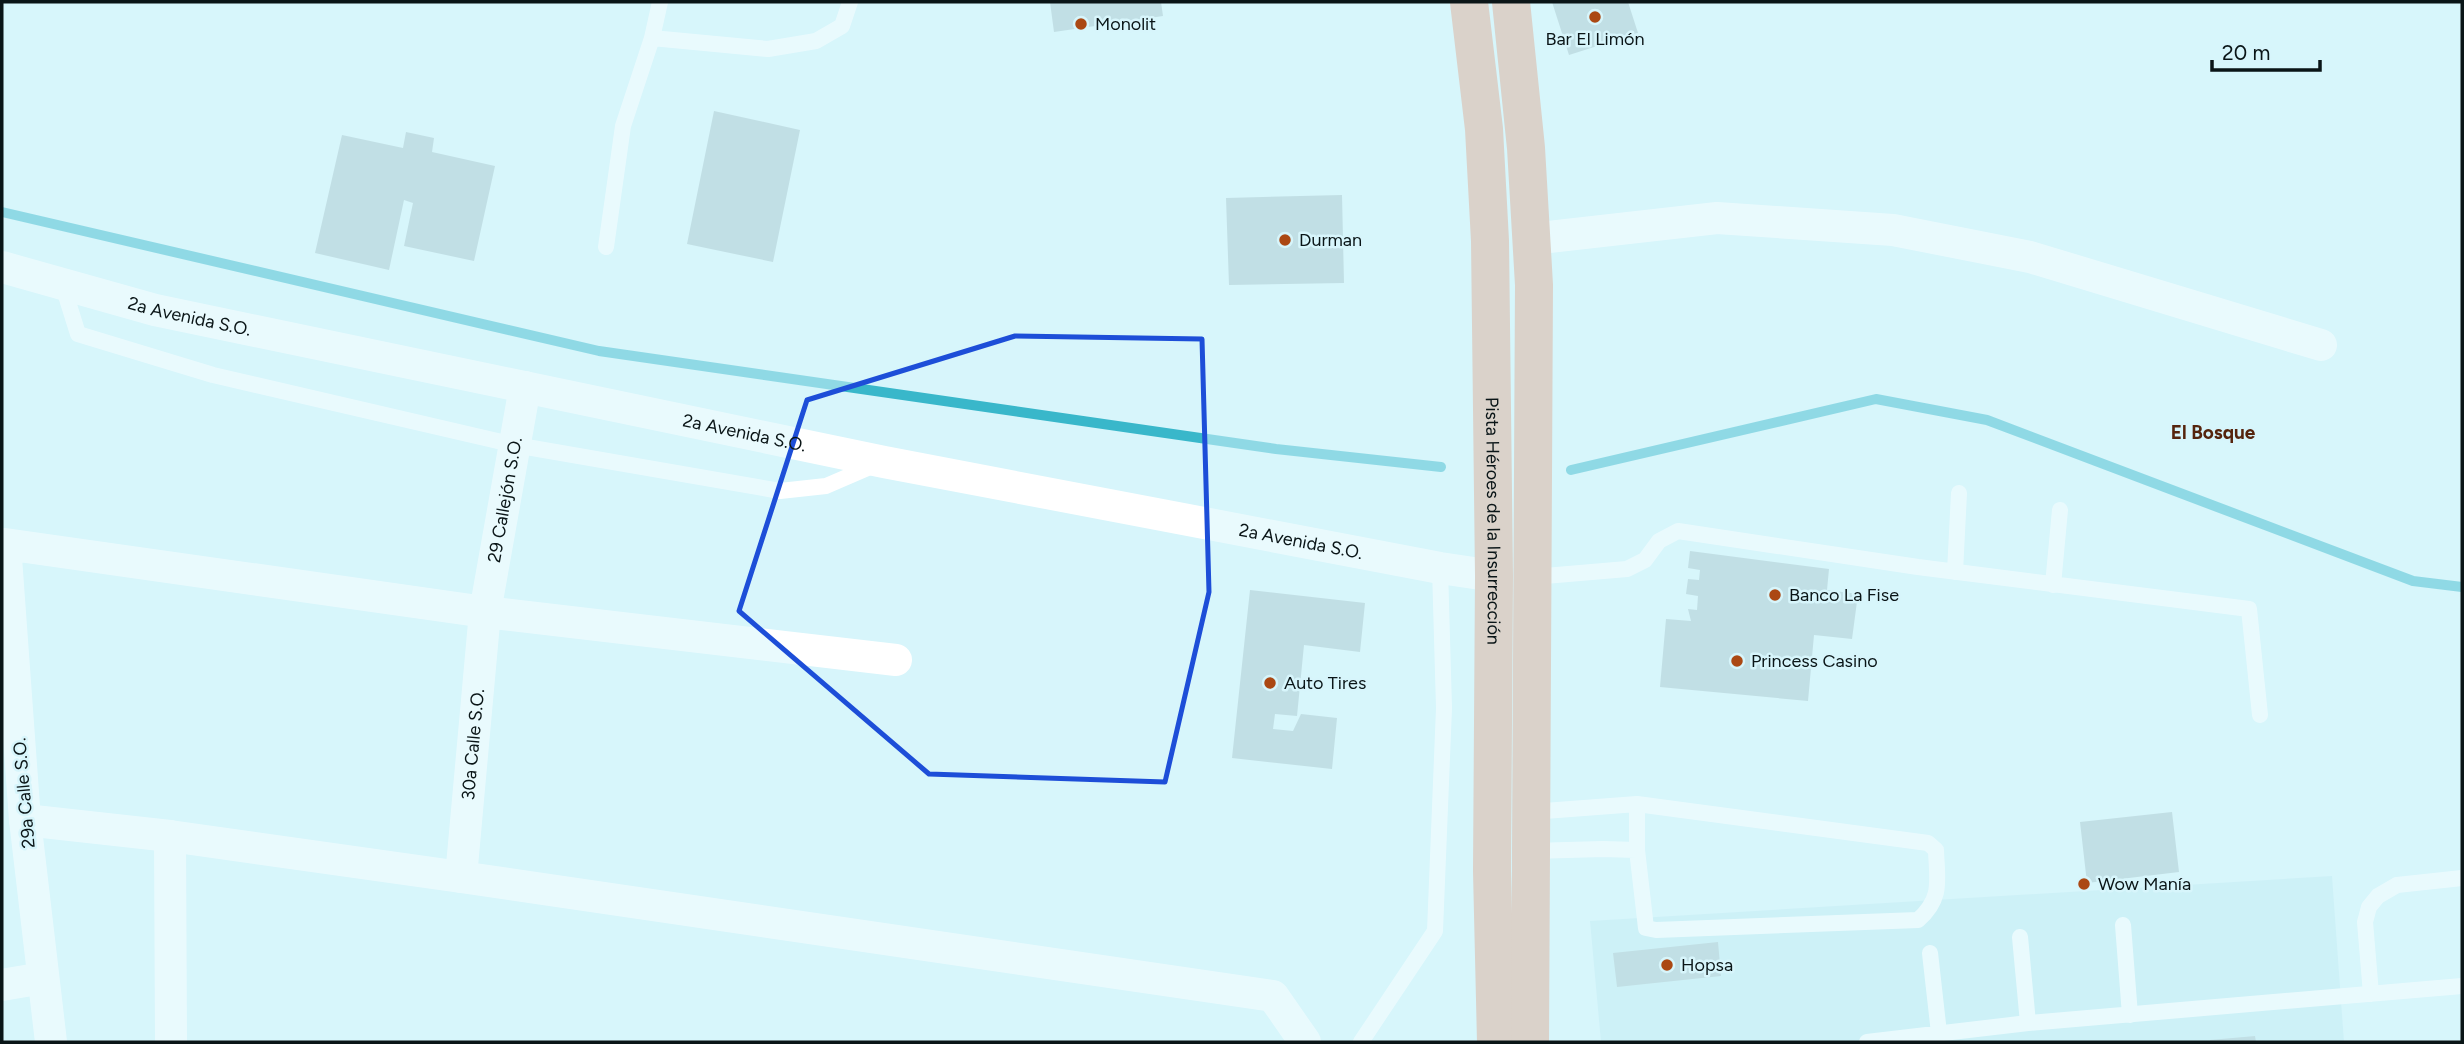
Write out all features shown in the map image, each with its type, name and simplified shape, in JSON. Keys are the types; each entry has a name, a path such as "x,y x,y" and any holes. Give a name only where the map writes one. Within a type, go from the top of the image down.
{"main road":[{"name":"Pista Héroes de la Insurrección","path":"1469,2 1484,129 1490,241 1494,576 1492,871 1496,1042"},
{"path":"1511,2 1527,148 1534,285 1530,1042"}],"street":[{"path":"1531,239 1717,218 1893,230 2030,257 2321,345"},
{"name":"2a Avenida S.O.","path":"2,267 155,310 525,387 884,461 1440,568 1494,576"},
{"name":"29 Callejón S.O.","path":"485,612 525,387"},
{"name":"29a Calle S.O.","path":"51,1042 25,820 11,755 5,544 485,612"},
{"path":"485,612 897,660"},
{"name":"30a Calle S.O.","path":"461,877 485,612"},
{"path":"25,820 170,836 461,877 1273,996 1305,1042"},
{"path":"170,836 171,1042"},
{"path":"2,985 43,978"}],"lane":[{"path":"606,247 623,126 652,38 660,2"},
{"path":"652,38 768,49 816,41 842,26 850,2"},
{"path":"63,286 78,334 213,375 515,445 780,491 826,486 884,461"},
{"path":"1955,572 1959,493"},
{"path":"2053,585 2060,510"},
{"path":"1533,577 1627,569 1645,560 1659,541 1678,531 1955,572 2249,609 2260,715"},
{"path":"1361,1042 1435,930 1444,708 1440,568"},
{"path":"1531,812 1637,804 1928,843 1936,850 1937,891 1931,909 1918,920 1656,930 1646,928 1637,850 1637,804"},
{"path":"1531,850 1637,850"},
{"path":"2371,994 2365,922 2369,907 2378,896 2397,886 2462,878"},
{"path":"2123,925 2130,1015"},
{"path":"2020,937 2028,1023"},
{"path":"1930,953 1939,1033"},
{"path":"1867,1042 2028,1023 2462,986"}],"highlighted area":[{"path":"1015,336 1202,339 1209,592 1165,782 929,774 739,611 807,400"}],"shaded area":[{"path":"2332,876 2344,1042 1601,1042 1590,921"}],"building":[{"name":"Monolit","path":"1050,2 1161,2 1163,16 1054,32"},
{"name":"Bar El Limón","path":"1552,2 1628,2 1638,33 1569,55"},
{"path":"714,111 800,130 773,262 687,244"},
{"path":"406,132 434,138 432,152 495,166 474,261 404,246 413,203 404,200 389,270 315,253 342,135 403,148"},
{"name":"Durman","path":"1342,195 1344,283 1229,285 1226,198"},
{"path":"1690,551 1829,569 1827,590 1858,594 1852,639 1814,635 1808,701 1660,687 1666,619 1691,621 1688,609 1697,610 1698,596 1686,594 1688,579 1699,580 1700,570 1688,568"},
{"name":"Auto Tires","path":"1250,590 1365,603 1360,652 1304,645 1297,716 1275,714 1273,729 1293,731 1301,714 1337,718 1332,769 1232,758"},
{"path":"2172,812 2179,872 2087,883 2080,822"},
{"name":"Hopsa","path":"1718,942 1721,976 1617,987 1613,953"},
{"path":"2255,1036 2256,1042 2210,1042 2210,1040"}],"waterway":[{"path":"2,212 599,351 1276,449 1441,467"},
{"path":"1571,470 1876,399 1987,420 2413,581 2462,587"}],"place":[{"name":"Bar El Limón","path":"1595,17"},
{"name":"Monolit","path":"1081,24"},
{"name":"Durman","path":"1285,240"},
{"name":"Banco La Fise","path":"1775,595"},
{"name":"Princess Casino","path":"1737,661"},
{"name":"Auto Tires","path":"1270,683"},
{"name":"Wow Manía","path":"2084,884"},
{"name":"Hopsa","path":"1667,965"}],"district":[{"name":"El Bosque","path":"2213,432"}]}
